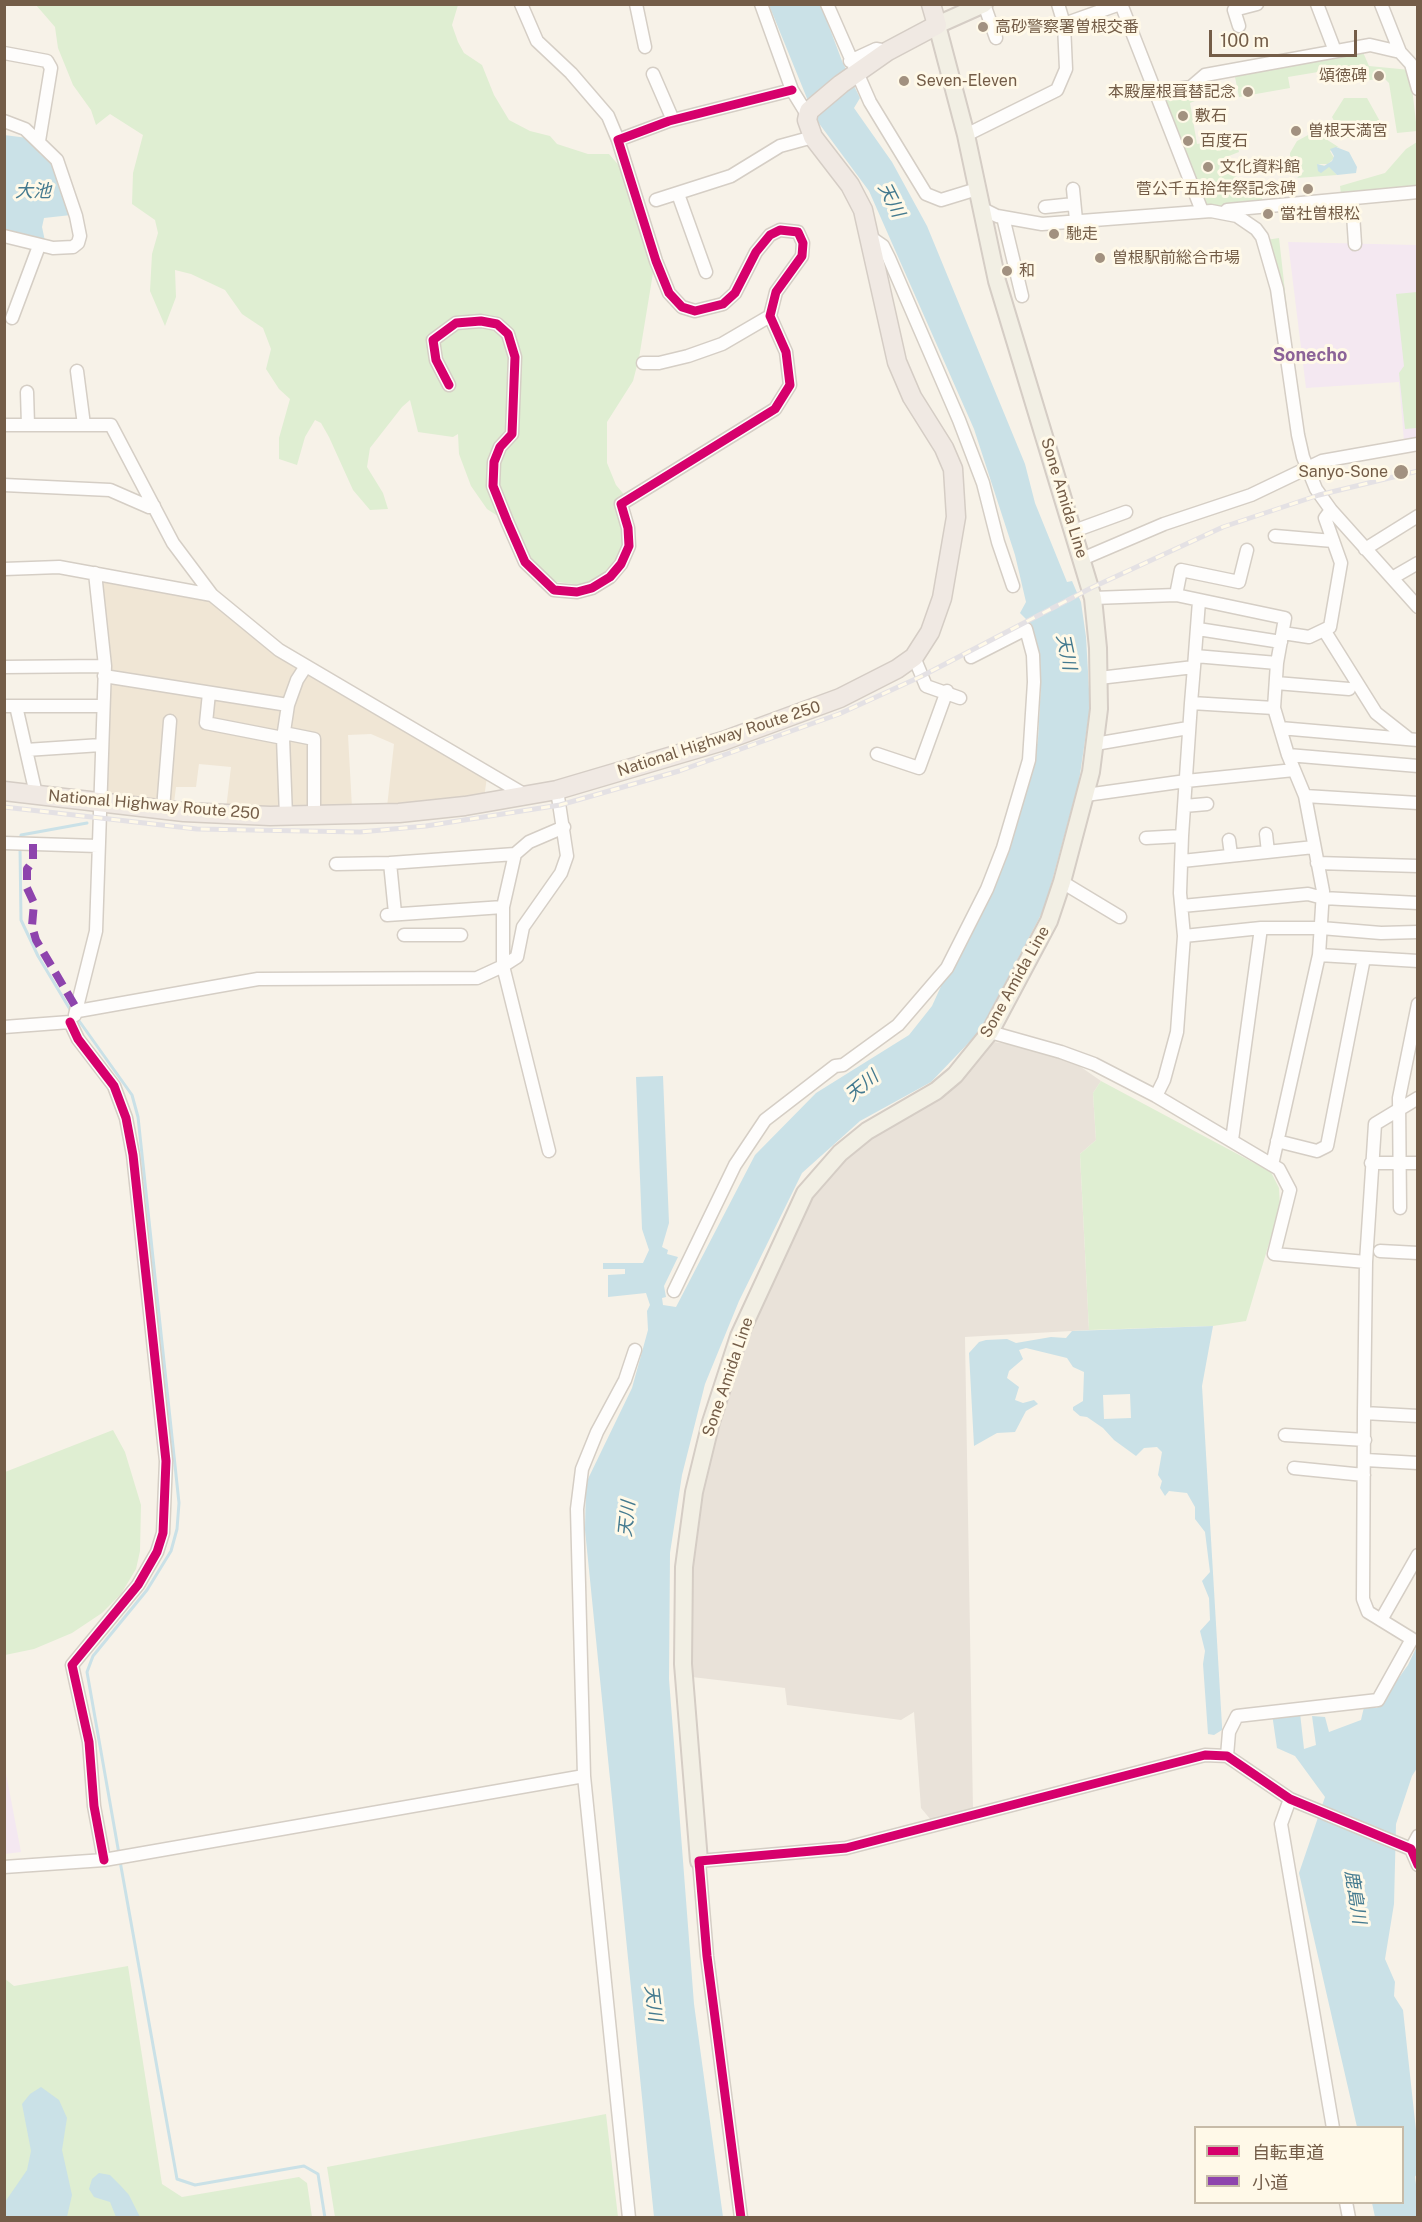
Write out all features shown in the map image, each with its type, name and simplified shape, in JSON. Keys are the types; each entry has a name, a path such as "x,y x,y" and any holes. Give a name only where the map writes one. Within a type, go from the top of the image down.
{"highway":[{"path":"808,114 854,70 937,25 931,4"},
{"name":"National Highway Route 250","path":"4,791 163,809 286,816 399,813 527,796 657,762 772,725 840,698 897,669 914,657 930,632 942,598 957,517 957,489 953,469 944,448 912,397 897,362 862,210 850,185 813,136 808,114"}],"main road":[{"path":"937,25 984,4"},
{"name":"Sone Amida Line","path":"699,1861 683,1664 684,1567 694,1492 711,1422 739,1336 805,1193 840,1153 867,1131 936,1091 955,1075 990,1032 1036,949 1062,882 1086,795 1095,744 1100,678 1093,598 997,281 966,135 937,25"}],"street":[{"path":"449,385 436,360 433,340 456,323 481,321 497,324 508,334 515,357 512,434 500,447 494,462 493,486 525,562 554,590 577,592 592,588 610,577 621,564 629,546 628,528 621,504 775,409 790,385 786,352 770,316 776,291 802,256 803,243 798,232 780,230 770,235 756,252 729,298 723,304 695,311 682,307 669,293 608,116 571,73 537,41 521,4"},
{"path":"636,4 645,47"},
{"path":"761,4 792,90 808,114"},
{"path":"827,4 854,70 926,194 941,200 977,189"},
{"path":"984,4 996,38"},
{"path":"966,135 1057,90 1066,69 1064,24 1058,4"},
{"path":"1064,24 1120,4 1155,92 1207,211"},
{"path":"1239,26 1234,10 1257,4"},
{"path":"1317,4 1335,51"},
{"path":"1382,4 1400,52 1411,64 1417,82"},
{"path":"1155,92 1191,87 1204,75 1370,45 1400,52"},
{"path":"4,53 47,61 51,68 39,141"},
{"path":"653,74 673,120"},
{"path":"618,140 673,120 792,90"},
{"path":"4,121 26,129 57,160 76,216 80,236 78,243 73,247 39,246 4,236"},
{"path":"656,200 731,176 780,146 813,136"},
{"path":"1073,189 1076,220"},
{"path":"981,208 1003,217 1042,224 1269,207 1418,192"},
{"path":"678,194 706,272"},
{"path":"1352,199 1355,244"},
{"path":"1045,207 1074,204"},
{"path":"1256,229 1259,215 1269,207"},
{"path":"1207,211 1238,216 1256,229 1262,237 1277,289 1298,435 1307,468 1318,495 1418,607"},
{"path":"1003,217 1022,296"},
{"path":"870,237 883,246 938,367 983,483 998,542 1013,586"},
{"path":"12,318 39,246"},
{"path":"643,363 658,363 688,356 722,344 770,316"},
{"path":"77,371 84,425"},
{"path":"27,392 28,425"},
{"path":"4,425 111,425 173,543 212,595 279,650 527,796"},
{"path":"1082,559 1164,524 1251,495 1322,461 1418,444"},
{"path":"4,485 110,490 149,507 154,506"},
{"path":"1197,629 1282,638 1309,637 1330,627 1341,563 1325,518 1331,510"},
{"path":"1074,531 1126,512"},
{"path":"1365,549 1418,516"},
{"path":"1275,536 1334,541"},
{"path":"1176,595 1182,570 1239,582 1247,550"},
{"path":"1392,578 1418,563"},
{"path":"4,568 59,567 212,595"},
{"path":"4,1027 70,1022 78,1011 96,931 105,671 95,573"},
{"path":"1093,598 1176,595 1285,618 1277,663 1274,708 1288,755 1305,796 1323,898 1319,955 1272,1165"},
{"path":"1156,1096 1164,1080 1177,1032 1184,936 1182,836 1188,728 1200,601"},
{"path":"674,1291 735,1165 765,1120 836,1066 843,1065 898,1025 914,1009 947,968 987,889 1003,848 1029,760 1035,682 1033,655 1026,629 971,657"},
{"path":"1324,630 1376,712 1413,740"},
{"path":"914,657 926,686 947,691 960,698"},
{"path":"1100,678 1195,662 1277,663"},
{"path":"286,816 283,735 288,705 297,680 306,666"},
{"path":"4,667 105,671 209,693 288,705"},
{"path":"1276,683 1349,688"},
{"path":"877,754 919,768 947,691"},
{"path":"209,693 206,723 314,739 314,815"},
{"path":"1191,703 1274,708"},
{"path":"36,794 26,750 10,706 102,706"},
{"path":"163,809 170,721"},
{"path":"1095,744 1188,728"},
{"path":"1280,728 1413,740"},
{"path":"26,750 101,746"},
{"path":"1288,755 1418,766"},
{"path":"1086,795 1186,781 1294,770"},
{"path":"78,1011 258,979 477,978 517,957 523,927 561,873 567,856 557,790"},
{"path":"1305,796 1418,803"},
{"path":"1184,806 1207,804"},
{"path":"336,864 390,863 515,854 529,842 564,827"},
{"path":"1266,834 1268,852"},
{"path":"1146,838 1182,836"},
{"path":"1230,840 1231,855"},
{"path":"9,844 98,846"},
{"path":"1182,861 1314,847"},
{"path":"515,854 503,907 503,966 549,1151"},
{"path":"390,863 391,914 503,907"},
{"path":"1317,863 1418,866"},
{"path":"1062,882 1120,917"},
{"path":"1182,906 1308,894 1323,898 1418,903"},
{"path":"429,934 430,911"},
{"path":"1184,936 1261,928 1321,928 1382,933 1418,932"},
{"path":"1232,1140 1261,928"},
{"path":"404,934 460,935"},
{"path":"1319,955 1418,961"},
{"path":"1277,1141 1317,1151 1327,1146 1364,958"},
{"path":"1400,1208 1401,1108 1399,1098 1418,1004"},
{"path":"70,1022 78,1039 114,1086 126,1118 133,1155 166,1461 163,1533 157,1552 138,1585 72,1665 90,1751 94,1806 104,1860"},
{"path":"990,1032 1083,1060 1156,1096 1279,1169 1290,1190 1274,1254 1366,1262"},
{"path":"1227,1756 1229,1732 1237,1716 1378,1700 1415,1634 1368,1612 1363,1599 1366,1460 1364,1413 1366,1262 1375,1124 1418,1098"},
{"path":"1371,1163 1418,1163"},
{"path":"1380,1251 1418,1253"},
{"path":"629,2217 584,1776 577,1509 582,1469 597,1432 625,1380 635,1350"},
{"path":"1364,1413 1418,1416"},
{"path":"1293,1438 1365,1440"},
{"path":"1366,1460 1418,1463"},
{"path":"1294,1468 1365,1475"},
{"path":"1381,1620 1418,1555"},
{"path":"741,2217 707,1956 699,1861 846,1848 1205,1755 1227,1756 1290,1799 1411,1849 1418,1865"},
{"path":"4,1867 104,1860 584,1776"},
{"path":"1290,1799 1281,1824 1333,2126"},
{"path":"1411,1849 1418,1836"}],"shaded area":[{"path":"1288,242 1417,245 1417,439 1404,441 1399,382 1306,388"},
{"path":"97,579 211,600 487,777 484,798 387,807 394,744 371,734 348,735 352,808 226,809 231,767 199,764 196,787 176,787 174,803 106,796"},
{"path":"987,1041 1021,1046 1078,1065 1101,1081 1093,1093 1096,1140 1080,1154 1089,1330 965,1337 973,1811 931,1820 921,1808 914,1712 901,1720 787,1705 785,1688 692,1677 688,1644 690,1573 698,1508 711,1444 737,1358 818,1183 864,1140"},
{"path":"4,1763 21,1852 5,1854 4,1854"}],"green space":[{"path":"36,5 458,5 452,25 458,42 464,53 482,65 494,95 509,120 530,131 550,136 557,144 588,154 609,154 622,169 649,249 653,273 639,358 633,381 607,422 607,463 616,485 627,498 622,556 585,589 573,584 550,581 527,556 513,526 487,509 471,486 459,454 458,434 453,437 418,432 410,400 370,448 367,467 383,493 388,509 370,510 353,490 329,437 321,423 315,420 305,437 297,465 279,459 279,438 290,399 279,389 266,369 271,349 263,328 242,314 225,290 191,274 175,270 176,297 165,326 150,291 152,254 158,233 155,220 132,204 133,173 143,135 110,114 96,125 91,110 73,85 58,48 55,27"},
{"path":"1362,50 1369,66 1410,70 1417,131 1397,133 1389,83 1384,78 1350,83 1348,67 1288,77 1290,88 1239,97 1234,72"},
{"path":"1200,87 1202,98 1190,103 1197,144 1230,138 1236,140 1239,152 1221,159 1219,170 1242,179 1256,178 1263,202 1213,207 1204,204 1162,98 1165,93"},
{"path":"1344,98 1367,98 1387,134 1366,138 1343,138 1332,117"},
{"path":"1310,134 1318,134 1340,148 1337,147 1330,151 1334,158 1328,164 1317,164 1330,167 1337,175 1297,178 1304,171 1290,156 1290,153 1297,141"},
{"path":"1417,142 1417,187 1341,194 1340,186 1385,173 1406,149"},
{"path":"1279,238 1287,309 1283,309 1266,240"},
{"path":"1417,292 1417,428 1405,429 1399,373 1404,366 1396,294"},
{"path":"1101,1081 1271,1172 1279,1188 1280,1206 1246,1321 1213,1326 1089,1330 1080,1154 1096,1140 1093,1093"},
{"path":"113,1430 125,1452 141,1505 140,1551 136,1569 121,1594 102,1613 72,1633 34,1649 5,1655 5,1472"},
{"path":"128,1966 162,2184 182,2197 299,2177 307,2183 312,2217 5,2217 4,1978 14,1986"},
{"path":"606,2114 618,2217 335,2217 327,2167"}],"water":[{"name":"天川","path":"769,5 821,5 842,61 860,98 854,108 892,162 927,226 1025,464 1035,503 1067,582 1072,581 1081,602 1086,637 1090,707 1079,781 1045,907 980,1031 931,1082 860,1121 802,1173 739,1301 705,1384 682,1475 670,1553 669,1679 694,2004 723,2217 654,2217 585,1530 586,1483 632,1388 648,1330 647,1311 650,1305 646,1293 608,1297 608,1275 625,1274 625,1269 603,1269 603,1263 643,1263 649,1250 642,1229 636,1077 663,1076 669,1223 662,1247 668,1250 667,1254 678,1257 664,1286 666,1297 662,1298 663,1305 676,1307 755,1155 816,1093 909,1035 932,1006 1016,821 1032,774 1038,739 1041,684 1032,625 1020,613 1026,602 1015,555 974,429 869,191 815,118"},
{"name":"大池","path":"4,135 28,138 40,154 52,164 71,215 44,218 42,227 45,241 5,233"},
{"path":"1336,147 1349,152 1357,167 1356,173 1337,175 1329,167 1321,173 1318,171 1317,164 1324,166 1332,161 1334,156 1330,149"},
{"path":"1213,1326 1202,1386 1222,1726 1222,1730 1214,1735 1208,1734 1203,1664 1205,1651 1200,1631 1210,1620 1209,1598 1202,1581 1210,1572 1205,1532 1195,1519 1195,1507 1187,1493 1169,1491 1165,1496 1160,1488 1162,1481 1158,1475 1162,1452 1157,1447 1144,1448 1136,1456 1114,1440 1103,1428 1087,1417 1080,1416 1073,1410 1073,1407 1083,1401 1084,1372 1073,1367 1067,1358 1026,1348 1019,1350 1023,1359 1009,1371 1007,1378 1019,1387 1015,1400 1023,1403 1034,1400 1038,1404 1026,1411 1015,1432 997,1433 974,1446 969,1353 979,1342 986,1340 1007,1339 1016,1343 1051,1337 1066,1338 1072,1331","holes":["1130,1394 1131,1418 1104,1419 1103,1395"]},
{"path":"1417,1646 1417,1768 1412,1776 1396,1824 1394,1904 1385,1959 1395,1982 1394,1996 1403,2010 1418,2149 1417,2174 1407,2187 1410,2204 1417,2206 1417,2217 1375,2217 1372,2204 1404,2204 1404,2126 1357,2126 1299,1873 1325,1797 1295,1756 1277,1748 1272,1714 1300,1713 1304,1749 1316,1745 1312,1716 1325,1717 1329,1732 1361,1720 1364,1707 1377,1708 1408,1665"},
{"path":"41,2087 59,2100 67,2118 62,2150 72,2195 67,2217 5,2217 5,2202 27,2170 31,2151 22,2104 30,2094"},
{"path":"99,2173 110,2175 120,2185 129,2195 140,2217 116,2217 110,2202 94,2197 89,2189 92,2179"}],"waterway":[{"path":"20,841 21,835 87,823"},
{"path":"20,847 21,920 38,956 71,1011"},
{"path":"77,1018 132,1095 138,1117 179,1503 177,1529 171,1551 147,1590 93,1656 87,1672 119,1854"},
{"path":"120,1861 177,2179 195,2185 304,2166 318,2174 325,2218"},
{"name":"鹿島川","path":"1404,2165 1412,2218"}],"railway":[{"path":"4,807 197,829 360,832 426,826 560,805 679,771 839,714 922,676 1091,588 1223,527 1319,495 1418,471"}],"marked path":[{"path":"33,844 33,861 27,869 27,888 34,903 32,926 36,940 78,1011"}],"cycle path":[{"path":"449,385 436,360 433,340 456,323 481,321 497,324 508,334 515,357 512,434 500,447 494,462 493,486 507,521 525,562 554,590 577,592 592,588 610,577 621,564 629,546 628,528 621,504 775,409 790,385 786,352 770,316 776,292 802,256 803,243 798,232 780,230 770,235 756,252 735,293 723,304 695,311 682,307 669,293 656,261 618,140 669,121 792,90"},
{"path":"70,1022 78,1039 114,1086 126,1118 133,1155 166,1461 163,1533 157,1552 138,1585 72,1665 89,1742 94,1806 104,1860"},
{"path":"741,2218 707,1956 699,1861 846,1848 1205,1755 1227,1756 1290,1799 1411,1849 1418,1865"}],"place":[{"name":"高砂警察署曽根交番","path":"983,27"},
{"name":"頌徳碑","path":"1379,76"},
{"name":"Seven-Eleven","path":"904,81"},
{"name":"本殿屋根葺替記念","path":"1248,92"},
{"name":"敷石","path":"1183,116"},
{"name":"曽根天満宮","path":"1296,131"},
{"name":"百度石","path":"1188,141"},
{"name":"文化資料館","path":"1208,167"},
{"name":"菅公千五拾年祭記念碑","path":"1308,189"},
{"name":"當社曽根松","path":"1268,214"},
{"name":"馳走","path":"1054,234"},
{"name":"曽根駅前総合市場","path":"1100,258"},
{"name":"和","path":"1007,271"},
{"name":"Sanyo-Sone","path":"1401,472"}],"district":[{"name":"Sonecho","path":"1310,355"}]}
